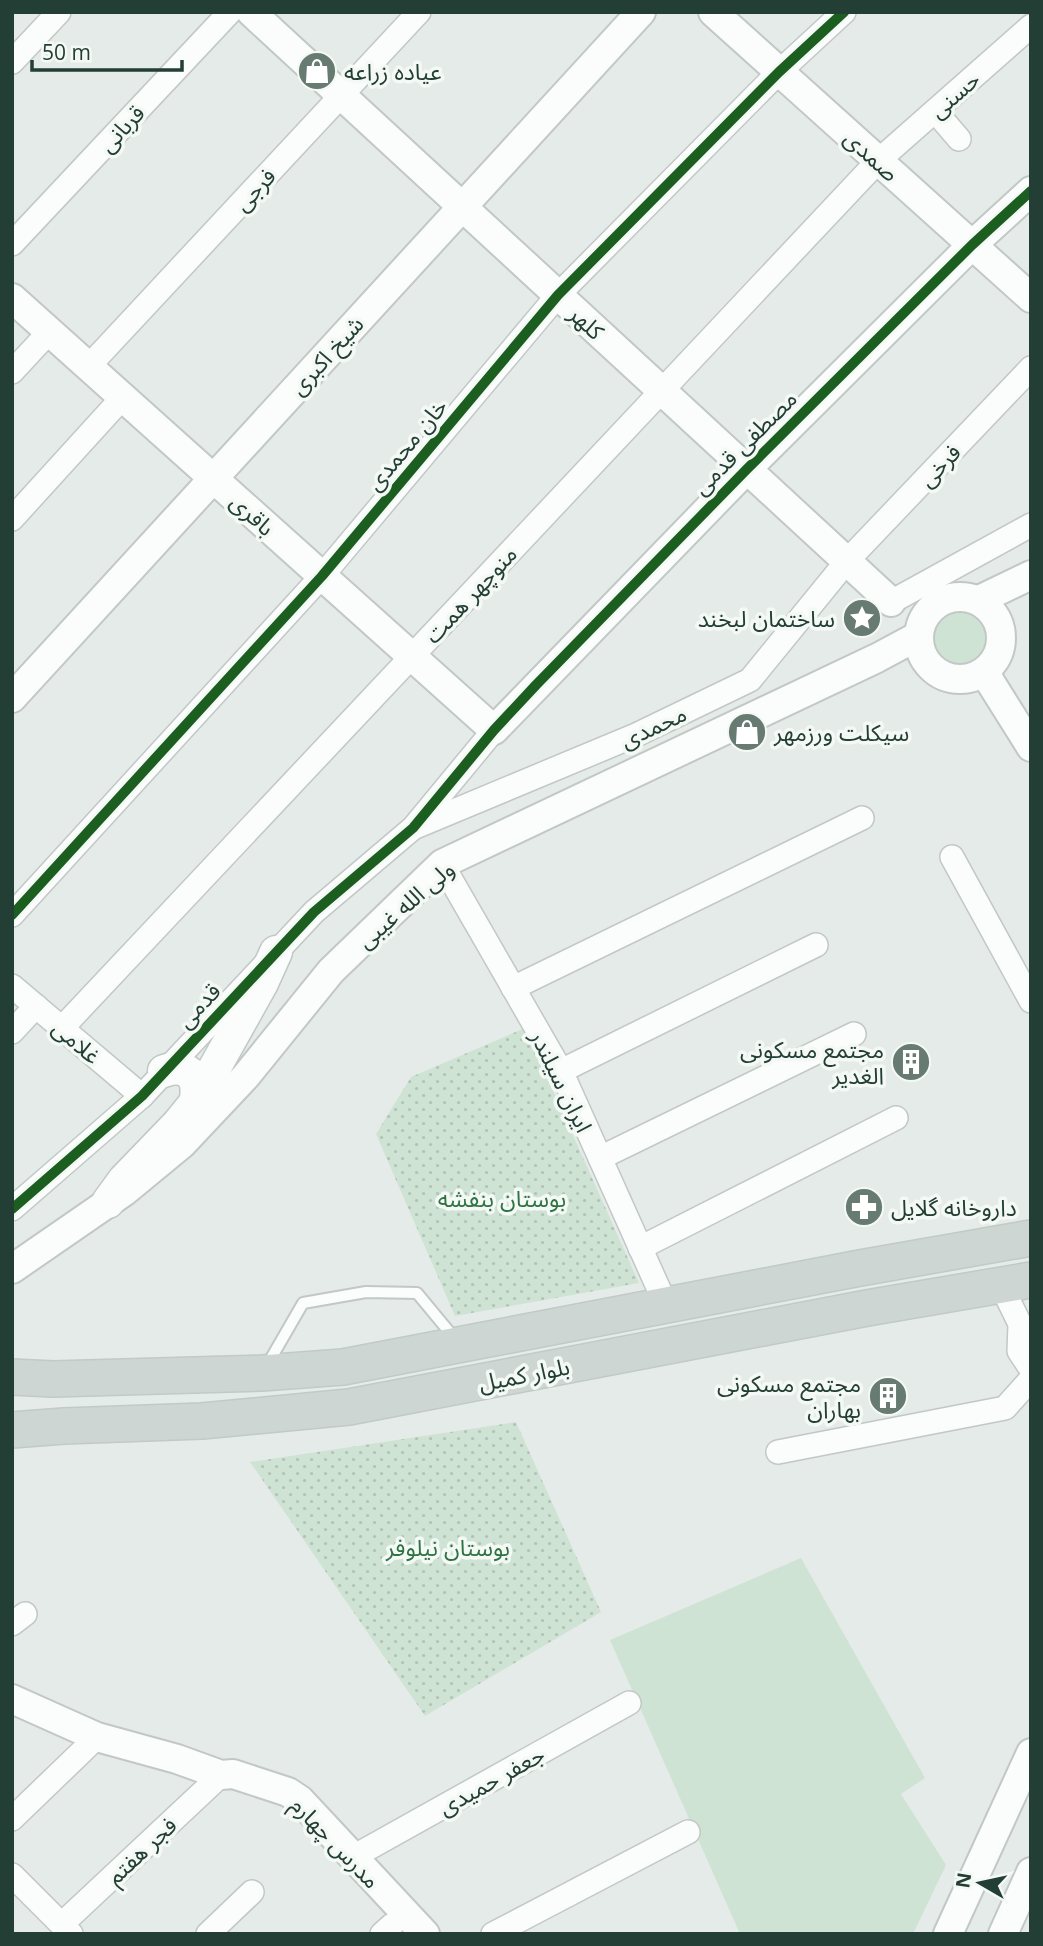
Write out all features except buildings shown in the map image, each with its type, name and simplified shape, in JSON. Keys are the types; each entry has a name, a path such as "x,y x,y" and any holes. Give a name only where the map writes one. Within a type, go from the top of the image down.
{"main road":[{"path":"108,1202 124,1180 195,1103 262,983 276,952"},
{"path":"164,1071 179,1069 192,1075 197,1087 195,1103"},
{"name":"بلوار کمیل","path":"12,1377 53,1379 262,1373 343,1367 1031,1238"},
{"name":"بلوار کمیل","path":"12,1430 202,1421 349,1408 867,1308 1016,1282"}],"street":[{"path":"12,62 59,12"},
{"name":"قربانی","path":"12,244 230,12"},
{"name":"کلهر","path":"251,12 891,602"},
{"name":"فرجی","path":"89,366 419,12"},
{"name":"شیخ اکبری","path":"12,698 640,12"},
{"name":"صمدی","path":"713,12 1031,298"},
{"name":"خان محمدی","path":"12,915 322,576 558,295 779,72 844,12"},
{"name":"حسنی","path":"878,161 1031,26"},
{"path":"935,111 959,139"},
{"name":"منوچهر همت","path":"62,1028 878,161"},
{"name":"مصطفی قدمی","path":"494,730 747,469 972,244 1031,191"},
{"name":"باقری","path":"12,298 494,730"},
{"path":"12,372 50,331"},
{"name":"فرخی","path":"847,561 1031,368"},
{"path":"12,519 123,397"},
{"path":"891,602 1031,525"},
{"name":"محمدی","path":"413,828 636,735 750,680 847,561"},
{"path":"979,600 1031,575"},
{"path":"952,596 979,600 999,621 1002,635 1000,649 994,662 973,678 960,680 946,677 925,661 918,636 921,623 928,611 952,596"},
{"name":"ولی الله غیبی","path":"12,1269 125,1191 182,1144 246,1076 331,971 442,864 852,670 918,636"},
{"path":"984,671 1031,747"},
{"path":"413,828 494,730"},
{"path":"513,988 862,818"},
{"name":"قدمی","path":"12,1209 142,1096 314,912 413,828"},
{"path":"952,857 1031,1002"},
{"name":"ایران سیلندر","path":"442,864 561,1071 666,1305"},
{"path":"561,1071 816,945"},
{"name":"غلامی","path":"12,986 142,1096"},
{"path":"12,1032 36,1006"},
{"path":"600,1158 854,1034"},
{"path":"640,1248 896,1118"},
{"path":"1016,1282 1020,1324 1019,1351 1031,1369"},
{"path":"778,1452 1005,1408 1031,1379"},
{"name":"مدرس چهارم","path":"12,1699 97,1737 288,1792 300,1800 425,1934"},
{"name":"جعفر حمیدی","path":"353,1857 629,1703"},
{"path":"12,1819 97,1737"},
{"path":"948,1934 1031,1753"},
{"name":"مدرس چهارم","path":"227,1774 273,1801 305,1828 391,1931"},
{"name":"فجر هفتم","path":"66,1929 227,1774"},
{"path":"493,1934 688,1832"},
{"path":"1003,1934 1031,1872"},
{"path":"12,1875 66,1929"},
{"path":"208,1934 252,1892"}],"lane":[{"path":"262,1373 303,1303 366,1292 417,1293 460,1345"}],"green space":[{"path":"959,606 980,615 989,636 980,657 959,666 938,657 929,636 938,615"},
{"name":"بوستان بنفشه","path":"525,1028 639,1283 455,1316 376,1134 411,1077"},
{"name":"بوستان نیلوفر","path":"516,1422 601,1612 425,1716 250,1462"},
{"path":"801,1558 925,1778 901,1794 946,1865 913,1934 740,1934 610,1640"}],"cycle path":[{"path":"12,915 322,576 558,295 779,72 844,12"},
{"path":"12,1209 142,1096 314,912 413,828 494,730 536,685 747,469 972,245 1031,191"}],"place":[{"name":"عیاده زراعه","path":"317,71"},
{"name":"ساختمان لبخند","path":"862,618"},
{"name":"سیکلت ورزمهر","path":"747,732"},
{"name":"مجتمع مسکونی الغدیر","path":"911,1062"},
{"name":"داروخانه گلایل","path":"864,1207"},
{"name":"مجتمع مسکونی بهاران","path":"888,1396"}]}
